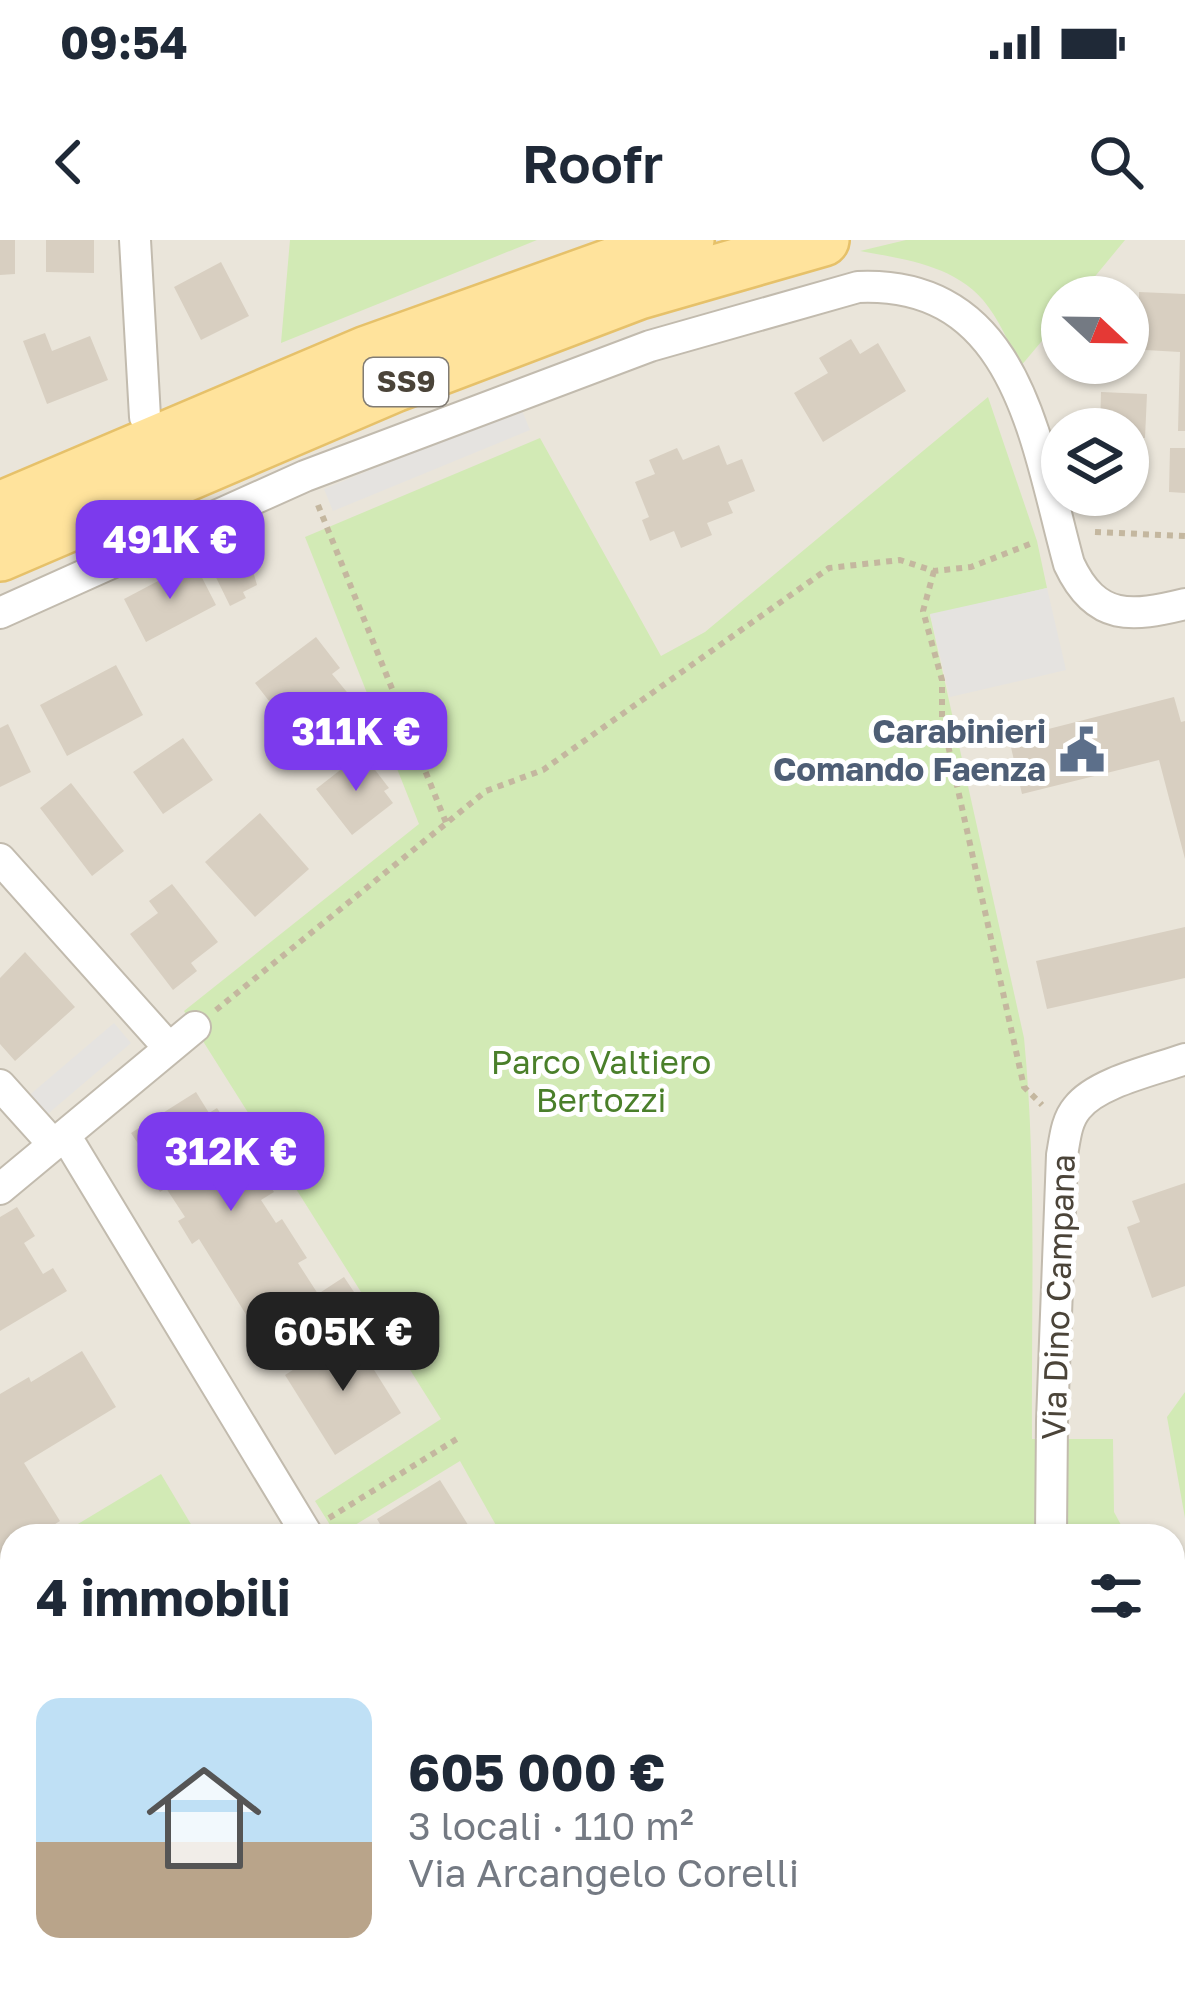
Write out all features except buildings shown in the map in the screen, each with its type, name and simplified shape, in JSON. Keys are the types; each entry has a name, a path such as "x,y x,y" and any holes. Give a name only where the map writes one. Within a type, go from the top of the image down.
{"main road":[{"name":"SS9","path":"0,508 367,352 688,240"},
{"name":"SS9","path":"0,555 394,386 639,293 823,240"}],"street":[{"path":"135,240 145,417"},
{"path":"0,613 305,476 650,346 858,287 878,286 919,292 957,310 999,357 1025,406 1069,564 1089,595 1126,614 1185,604"},
{"path":"0,859 169,1048"},
{"path":"0,1189 195,1027"},
{"name":"Via Dino Campana","path":"1051,1524 1066,1130 1075,1109 1092,1094 1185,1059"},
{"path":"0,1085 59,1140 301,1524"}],"path":[{"path":"313,493 447,825"},
{"path":"1085,531 1185,536"},
{"path":"195,1027 486,791 542,770 830,568 900,560 934,571 971,567 1037,541"},
{"path":"934,571 923,611 942,680 942,718 1024,1087 1042,1106"},
{"path":"323,1524 460,1437"}],"shaded area":[{"path":"0,240 1185,240 1185,1524 0,1524"},
{"path":"521,408 530,430 333,511 324,489"},
{"path":"1047,588 1066,670 950,697 930,614"},
{"path":"114,1023 131,1043 43,1118 26,1098"}],"green space":[{"path":"290,240 537,240 281,343"},
{"path":"906,240 1125,240 1095,276 1041,276 1041,342 1020,367 994,315 971,288 926,265 860,251"},
{"name":"Parco Valtiero Bertozzi","path":"988,397 1037,541 1047,588 930,615 1024,1038 1032,1188 1032,1439 1113,1439 1114,1512 1120,1524 495,1524 460,1461 357,1524 329,1524 315,1501 441,1419 184,1011 419,824 305,537 540,438 661,656 705,632"},
{"path":"1185,1392 1185,1518 1167,1417"},
{"path":"161,1474 191,1524 78,1524"}],"place":[{"name":"Carabinieri Comando Faenza","path":"1082,750"}]}
